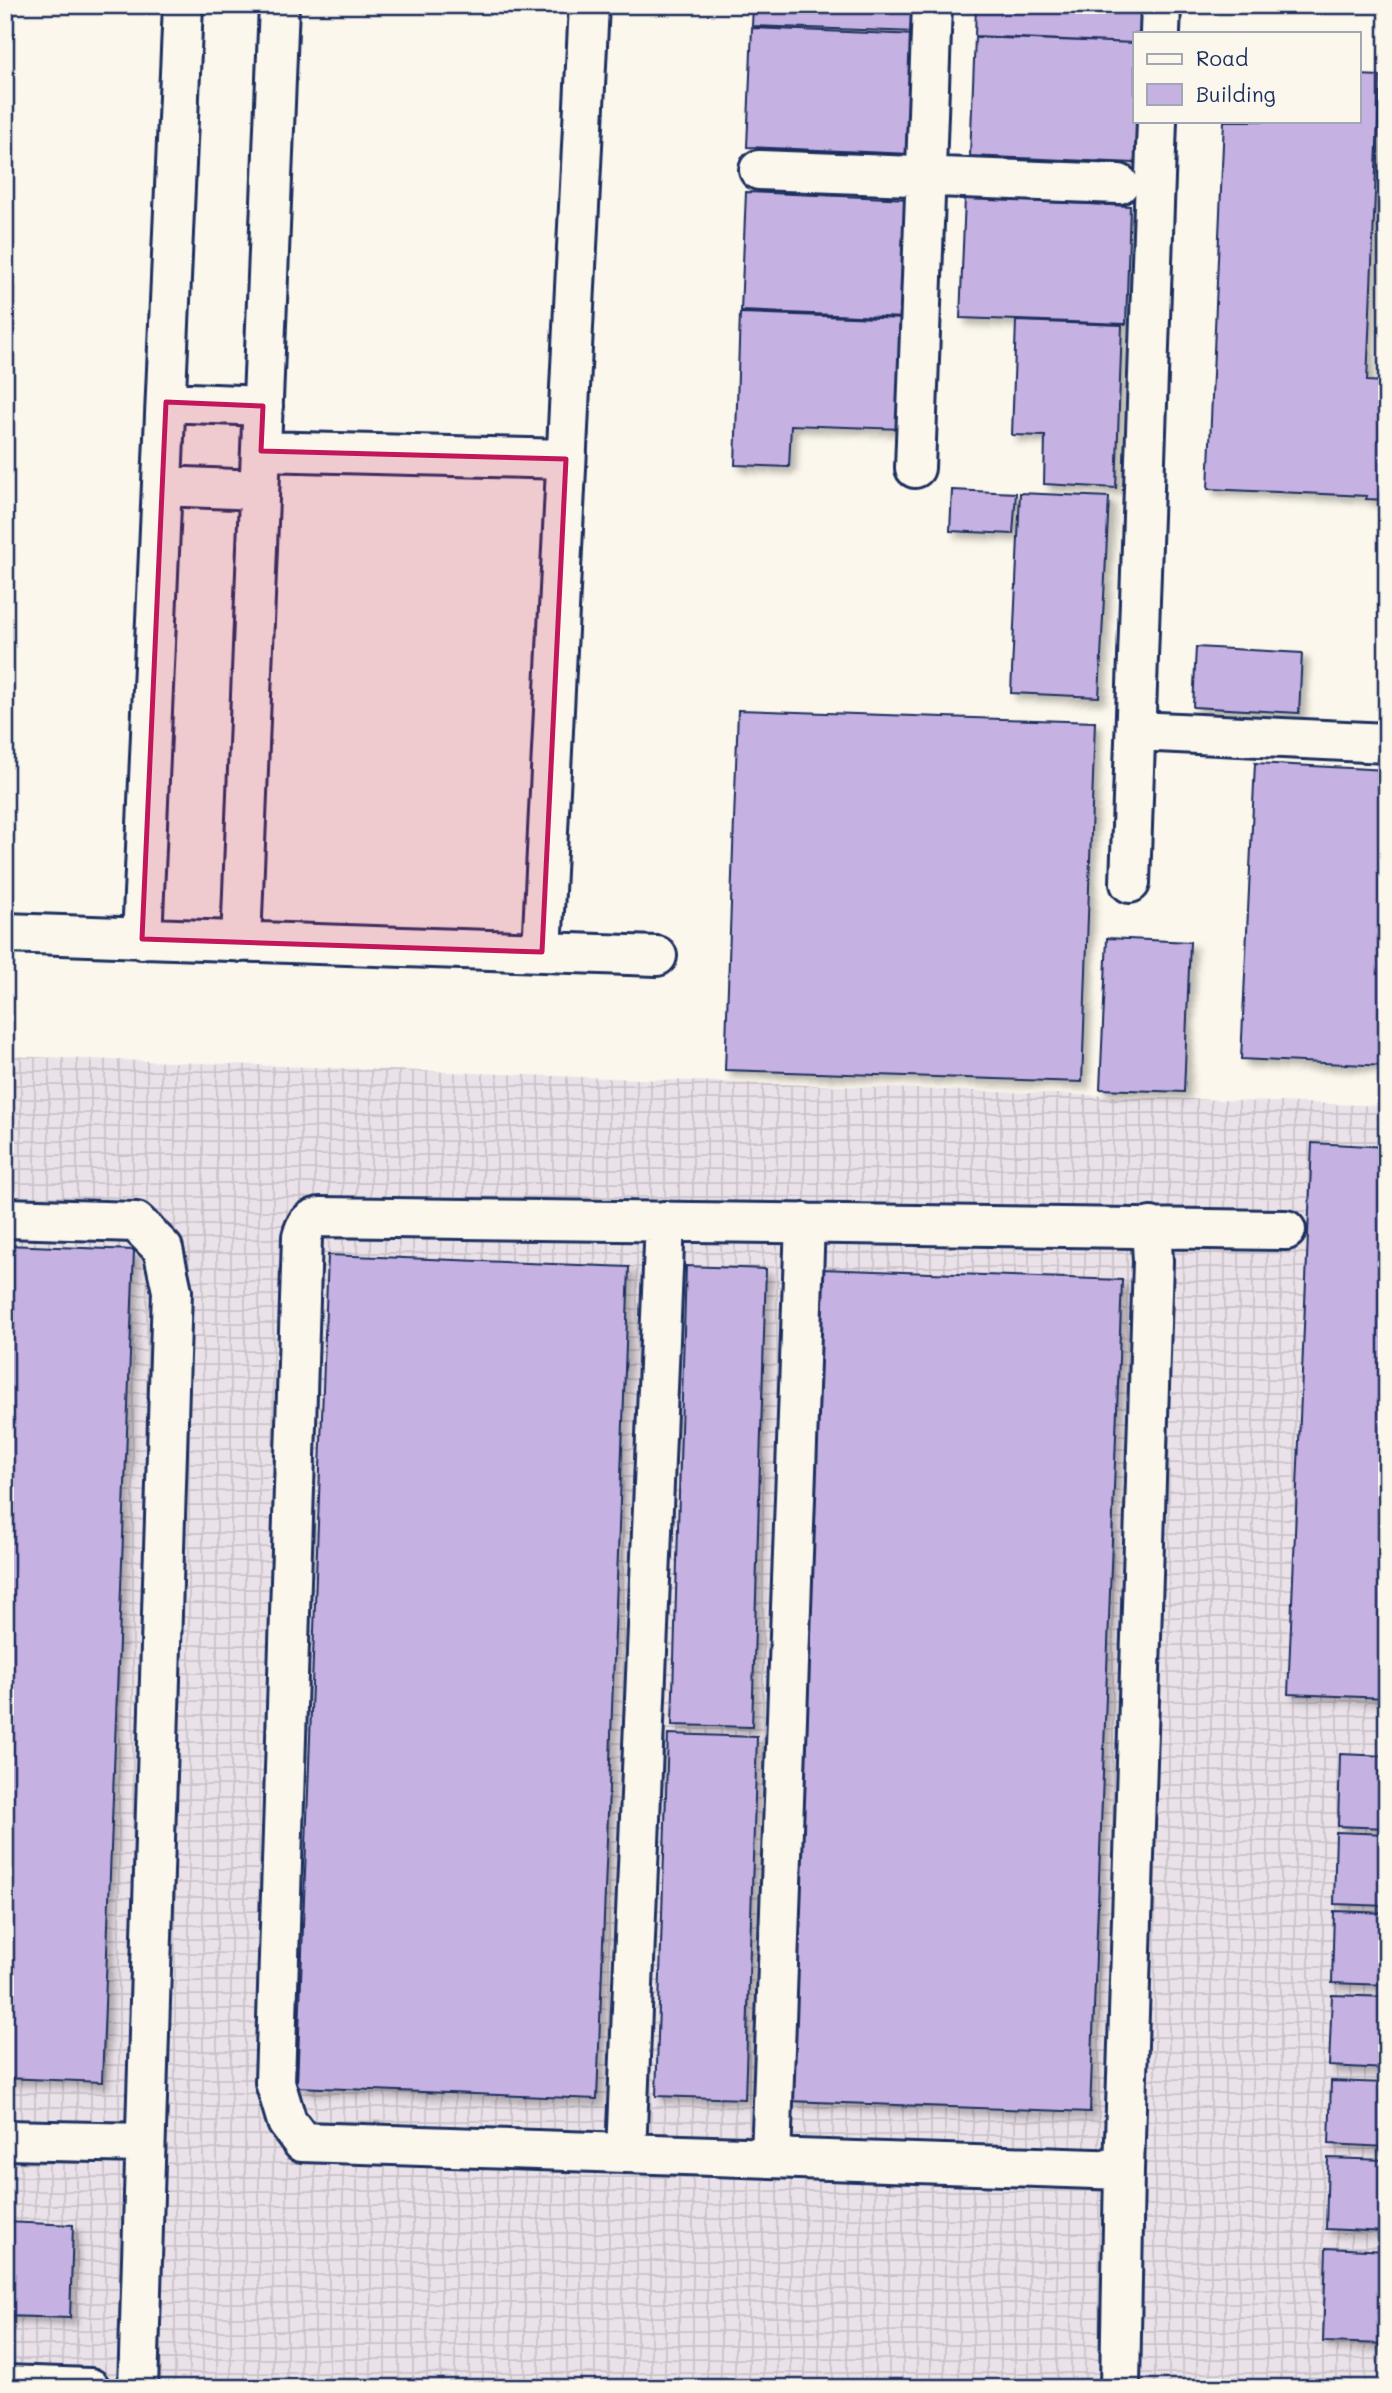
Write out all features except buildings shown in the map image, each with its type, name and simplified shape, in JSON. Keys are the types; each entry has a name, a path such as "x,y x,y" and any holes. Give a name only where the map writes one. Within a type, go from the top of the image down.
{"street":[{"path":"142,939 183,5"},
{"path":"241,942 279,5"},
{"path":"542,952 589,5"},
{"path":"915,468 932,5"},
{"path":"1160,32 1161,5"},
{"path":"1130,883 1157,122"},
{"path":"759,170 1119,184"},
{"path":"166,402 263,406"},
{"path":"261,451 566,459"},
{"path":"162,486 260,489"},
{"path":"1136,731 1387,743"},
{"path":"5,933 657,956"},
{"path":"1124,2170 302,2142 287,2122 275,2082 305,1225 313,1218 320,1217 1286,1230"},
{"path":"5,1218 136,1222 163,1250 172,1291 138,2388"},
{"path":"626,2153 665,1221"},
{"path":"771,2158 805,1223"},
{"path":"1120,2388 1124,2170 1153,1261 1151,1227"},
{"path":"5,2140 144,2143"},
{"path":"5,2385 90,2388"}],"highlighted area":[{"path":"166,402 263,406 261,451 566,459 542,952 142,939"}],"shaded area":[{"path":"5,1056 1387,1106 1387,2388 5,2388"}]}
